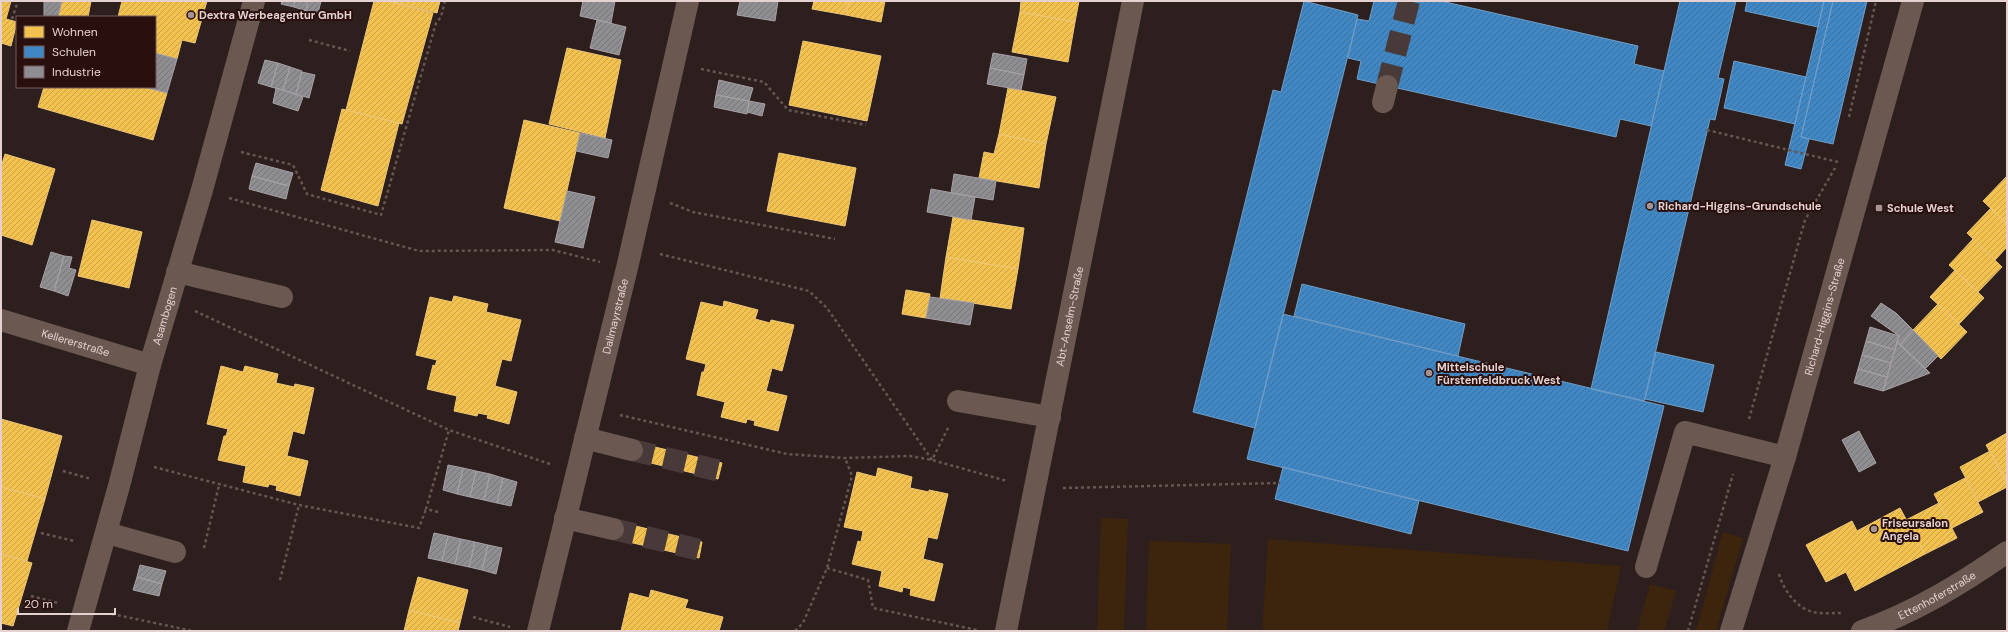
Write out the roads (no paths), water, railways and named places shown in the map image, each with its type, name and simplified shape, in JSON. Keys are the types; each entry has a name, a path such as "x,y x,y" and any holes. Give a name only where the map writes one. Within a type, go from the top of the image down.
{"street":[{"name":"Asambogen","path":"78,631 104,541 150,365 202,190 254,1"},
{"name":"Dallmayrstraße","path":"538,631 632,247 688,1"},
{"name":"Abt-Anselm-Straße","path":"1006,631 1036,489 1133,1"},
{"name":"Richard-Higgins-Straße","path":"1735,631 1913,1"},
{"path":"177,272 282,297"},
{"name":"Kellererstraße","path":"1,320 150,365"},
{"path":"958,401 1050,417"},
{"path":"1646,567 1685,432 1785,457"},
{"path":"585,438 632,450"},
{"path":"565,518 613,529"},
{"path":"104,541 176,552"},
{"name":"Ettenhoferstraße","path":"1862,631 1889,621 1936,598 2007,552"}],"tunnel":[{"path":"1387,86 1409,1"},
{"path":"632,450 720,471"},
{"path":"613,529 700,550"}],"place":[{"name":"Dextra Werbeagentur GmbH","path":"191,15"},
{"name":"Richard-Higgins-Grundschule","path":"1650,206"},
{"name":"Schule West","path":"1879,208"},
{"name":"Mittelschule Fürstenfeldbruck West","path":"1429,373"},
{"name":"Friseursalon Angela","path":"1874,529"}]}
